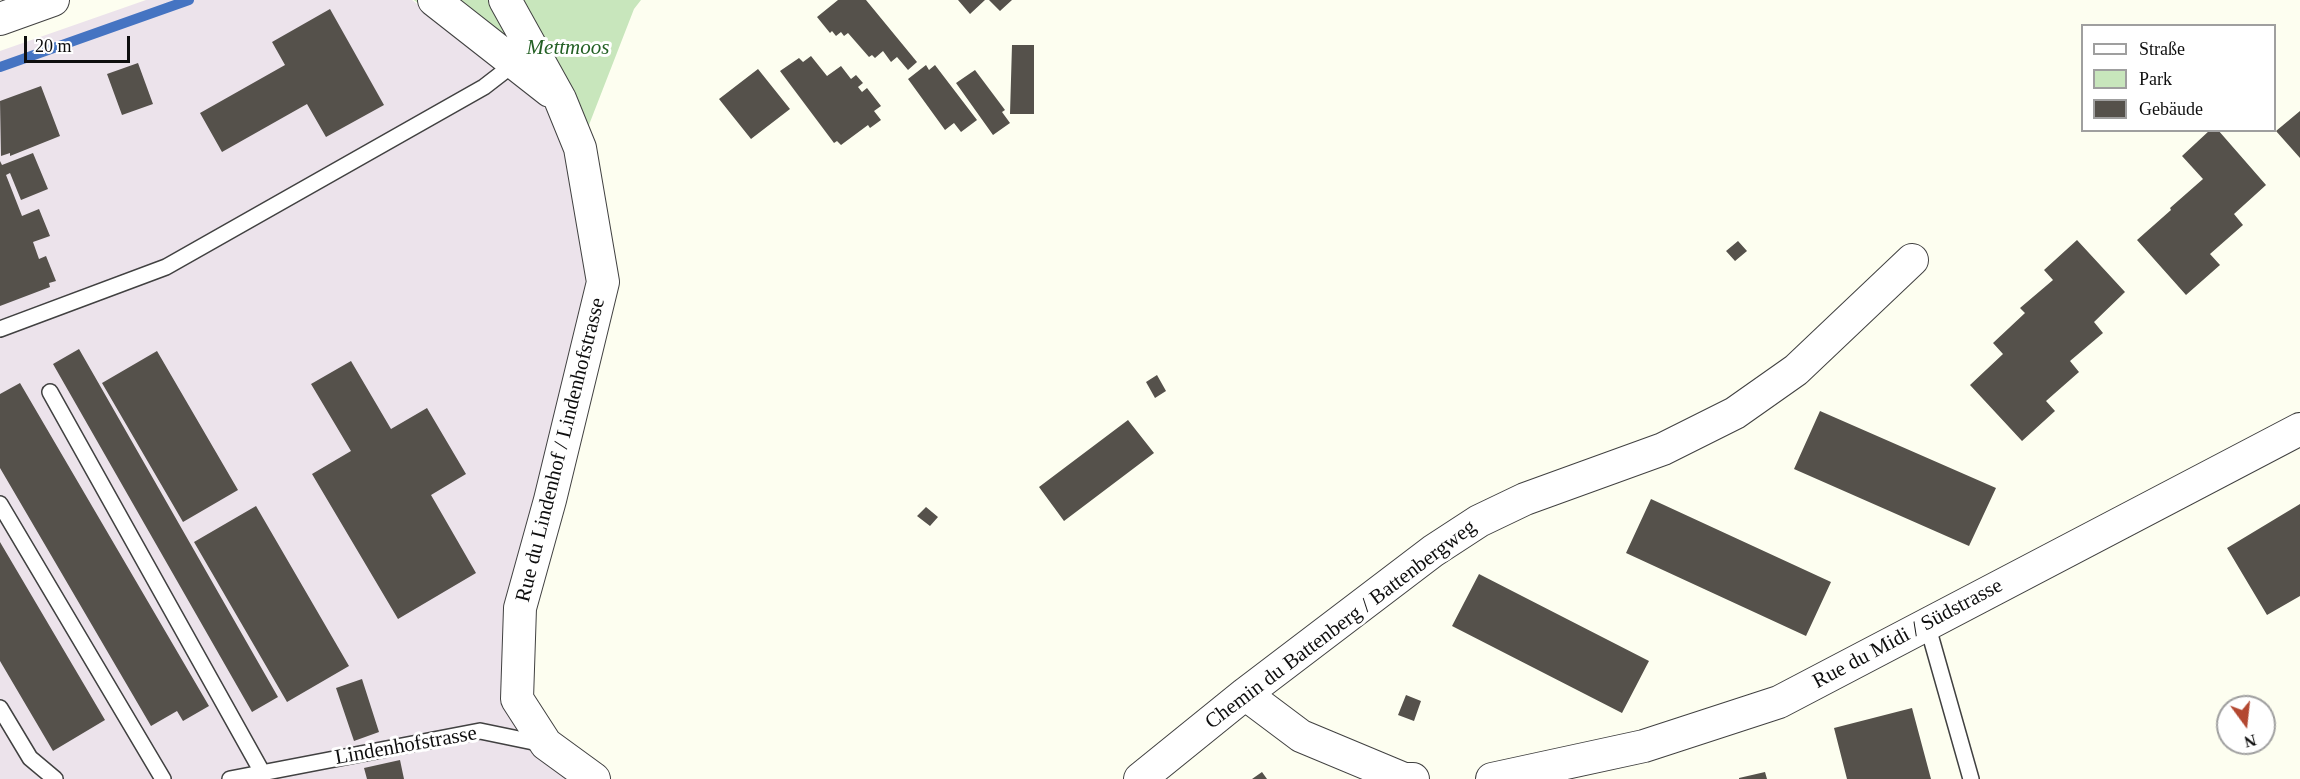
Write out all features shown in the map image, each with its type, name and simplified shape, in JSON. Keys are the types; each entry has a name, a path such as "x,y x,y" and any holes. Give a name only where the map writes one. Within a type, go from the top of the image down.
{"street":[{"path":"0,19 53,0"},
{"path":"434,0 560,99"},
{"name":"Rue du Lindenhof / Lindenhofstrasse","path":"505,0 560,99 580,148 603,282 550,500 520,609 516,699 546,744 594,779"},
{"name":"Chemin du Battenberg / Battenbergweg","path":"1140,779 1245,694 1433,551 1479,520 1525,499 1664,449 1735,413 1796,369 1912,260"},
{"name":"Rue du Midi / Südstrasse","path":"1492,779 1644,746 1779,702 2300,429"},
{"path":"1245,694 1301,736 1404,779 1413,779"}],"lane":[{"path":"0,329 166,267 484,87 515,63"},
{"path":"50,392 262,772"},
{"path":"0,504 163,779"},
{"path":"1927,624 1971,779"},
{"path":"0,708 30,758 55,779"},
{"name":"Lindenhofstrasse","path":"230,779 480,731 546,744"}],"shaded area":[{"path":"146,0 412,0 477,50 560,99 603,282 517,699 594,779 0,779 0,51"}],"green space":[{"name":"Mettmoos","path":"414,0 641,0 634,9 580,148 560,99 477,50"}],"building":[{"path":"838,0 866,0 917,62 908,70 897,57 891,62 883,51 875,58 872,55 869,57 848,33 844,36 841,32 836,36 832,31 830,33 817,17"},
{"path":"958,0 985,0 970,14"},
{"path":"989,0 1012,0 1000,11"},
{"path":"330,9 384,105 326,137 307,104 222,152 200,113 285,65 272,42"},
{"path":"1012,45 1034,45 1034,114 1010,114"},
{"path":"811,56 827,76 841,66 851,79 856,75 863,83 858,87 862,92 867,88 881,106 874,111 881,120 870,128 868,125 841,145 837,141 834,143 780,71 799,58 803,62"},
{"path":"138,63 153,104 122,115 107,74"},
{"path":"926,65 929,70 935,65 977,120 961,132 954,123 945,130 908,79"},
{"path":"758,69 790,109 751,139 719,99"},
{"path":"975,70 1005,110 1002,112 1010,123 993,135 956,83"},
{"path":"41,86 60,136 10,156 10,153 1,156 0,101"},
{"path":"2300,111 2300,158 2276,131"},
{"path":"2208,132 2220,132 2266,185 2234,214 2243,225 2210,254 2220,265 2186,295 2137,240 2203,179 2182,156"},
{"path":"33,153 48,189 21,200 10,173 6,175 22,216 39,209 50,236 33,242 39,259 46,256 56,281 49,283 50,287 0,306 0,161 2,165"},
{"path":"2077,240 2125,292 2094,322 2103,333 2070,361 2079,372 2046,401 2055,411 2022,441 1970,385 2003,354 1993,343 2025,313 2020,308 2053,280 2044,270"},
{"path":"1738,241 1747,251 1735,261 1726,251"},
{"path":"79,349 278,697 252,712 53,364"},
{"path":"157,351 238,490 183,522 102,383"},
{"path":"351,361 391,429 427,408 466,474 431,495 476,573 398,619 312,474 351,451 311,384"},
{"path":"1157,375 1166,391 1155,398 1146,382"},
{"path":"20,383 209,706 183,721 177,711 151,726 0,468 0,394"},
{"path":"1820,411 1996,488 1969,546 1794,469"},
{"path":"1128,420 1154,453 1064,521 1039,487"},
{"path":"1651,499 1831,582 1806,636 1626,553"},
{"path":"2300,504 2300,596 2267,615 2227,548"},
{"path":"256,506 349,666 287,702 194,542"},
{"path":"926,507 938,517 930,526 917,516"},
{"path":"0,542 105,720 53,751 0,661"},
{"path":"1479,574 1649,661 1622,713 1452,626"},
{"path":"362,679 379,732 354,741 336,688"},
{"path":"1406,695 1421,701 1414,721 1398,715"},
{"path":"1912,708 1931,779 1847,779 1834,728"},
{"path":"400,760 404,779 367,779 364,768"},
{"path":"1262,772 1267,779 1252,779"},
{"path":"1765,772 1767,779 1739,779 1739,778"}],"waterway":[{"path":"0,67 189,0"}]}
